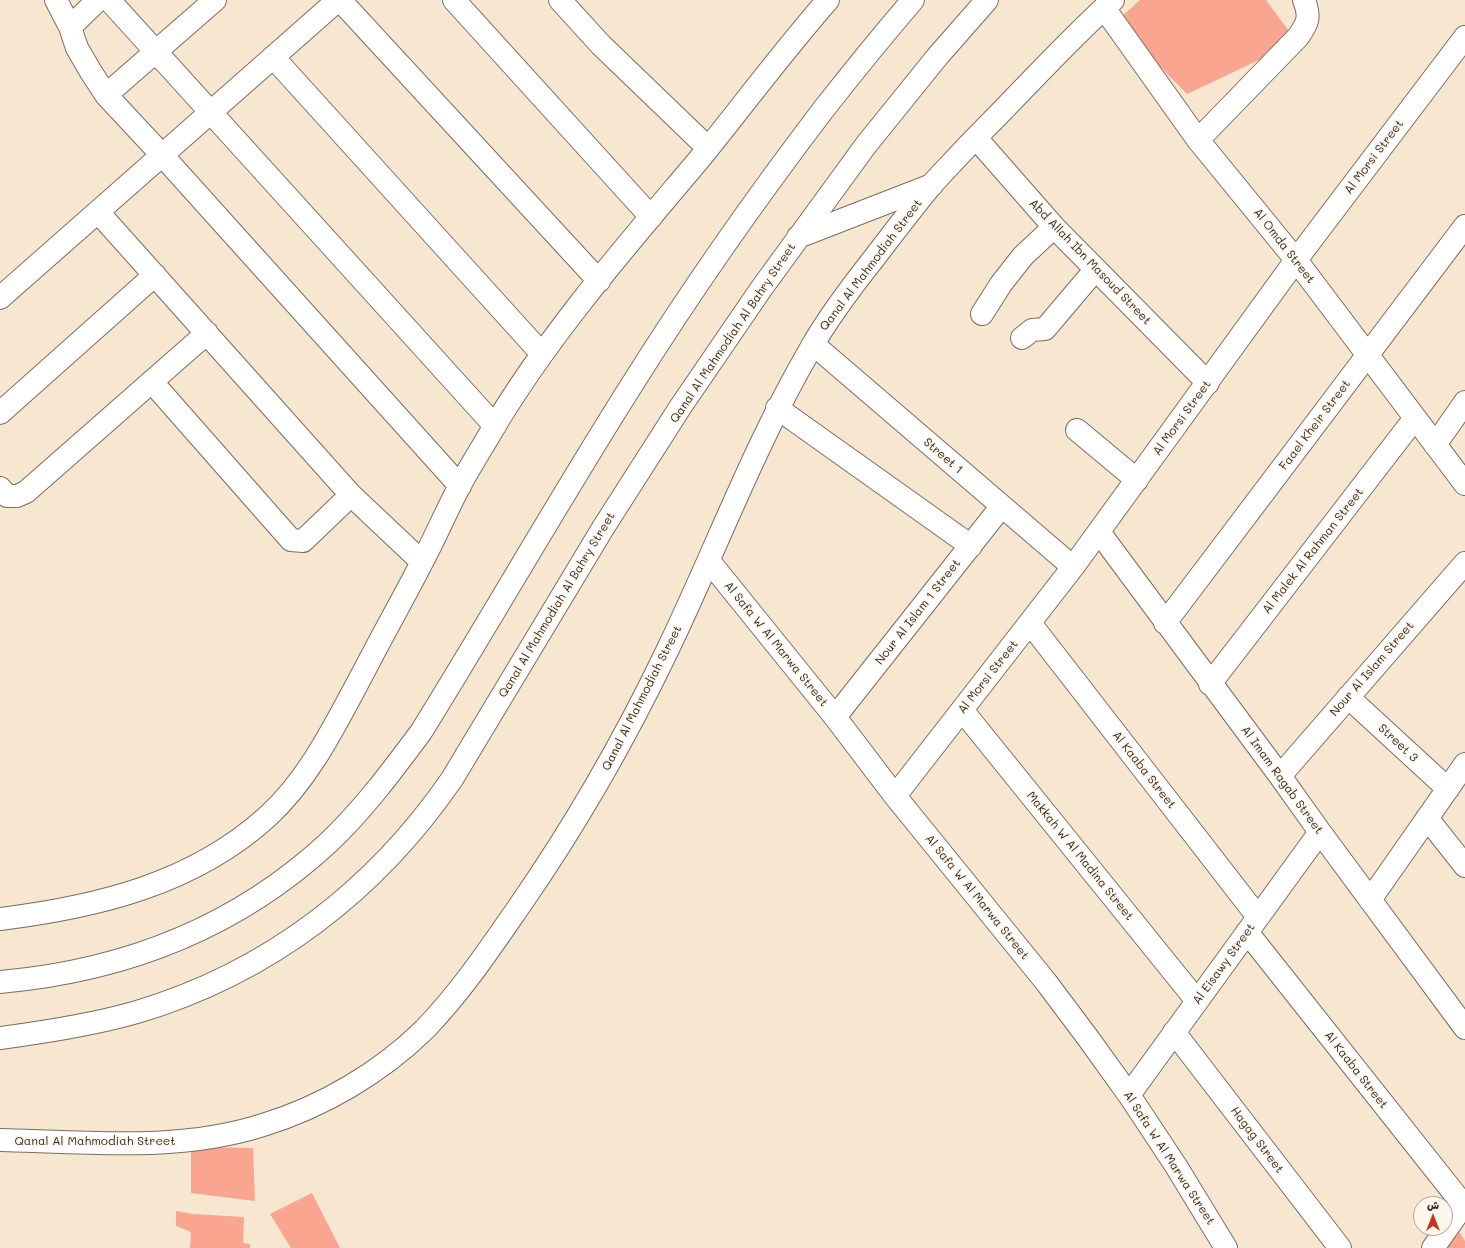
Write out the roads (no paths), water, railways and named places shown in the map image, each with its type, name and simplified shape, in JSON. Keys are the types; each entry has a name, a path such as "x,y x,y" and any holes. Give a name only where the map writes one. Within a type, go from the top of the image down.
{"street":[{"path":"56,0 70,26 77,48 106,95 162,155 460,486"},
{"path":"70,26 98,0"},
{"path":"109,0 494,426"},
{"path":"106,95 215,0"},
{"path":"0,298 339,0 599,281"},
{"path":"454,0 651,217"},
{"path":"0,919 65,909 110,899 153,885 186,872 244,837 270,815 293,790 333,728 422,562 460,486 494,426 542,354 764,76 828,0"},
{"path":"0,982 32,979 86,968 140,954 181,939 221,920 259,897 295,871 328,842 359,810 391,772 421,732 633,383 683,305 792,151 849,77 913,0"},
{"name":"Qanal Al Mahmodiah Al Bahry Street","path":"0,1038 40,1033 105,1021 169,1002 236,972 271,953 326,915 367,881 395,852 434,805 452,779 624,496 682,406 761,289 866,145 936,57 987,0"},
{"path":"1198,140 1307,25 1308,12 1304,0"},
{"path":"569,3 600,45 708,148"},
{"name":"Al Omda Street","path":"1109,4 1198,140 1296,260 1465,484"},
{"name":"Qanal Al Mahmodiah Street","path":"0,1140 158,1143 193,1140 228,1134 270,1123 297,1113 329,1098 363,1079 394,1056 424,1030 475,971 581,812 626,732 668,650 777,408 813,344 846,294 932,185 1052,59 1109,4"},
{"name":"Al Morsi Street","path":"895,796 1073,567 1296,260 1465,37"},
{"path":"273,57 542,354"},
{"name":"Abd Allah Ibn Masoud Street","path":"976,138 1054,227 1208,383"},
{"path":"798,237 932,185"},
{"path":"98,212 351,495 422,562"},
{"name":"Faael Kheir Street","path":"1165,623 1465,226"},
{"path":"982,314 1001,284 1023,256 1054,227"},
{"path":"1022,338 1032,330 1045,329 1095,270"},
{"path":"0,413 155,274"},
{"path":"4,492 17,496 26,492 207,333"},
{"name":"Street 1","path":"813,344 1073,567"},
{"path":"152,382 292,540 303,541 351,495"},
{"path":"1435,445 1465,402"},
{"path":"777,408 971,546"},
{"name":"Al Malek Al Rahman Street","path":"1210,684 1415,418"},
{"path":"1077,430 1137,480"},
{"name":"Nour Al Islam 1 Street","path":"835,717 1002,507"},
{"name":"Al Imam Ragab Street","path":"1099,532 1465,1028"},
{"name":"Al Safa W Al Marwa Street","path":"709,561 835,717 895,796 1046,982 1129,1095 1176,1166 1226,1248"},
{"name":"Nour Al Islam Street","path":"1280,776 1465,563"},
{"name":"Al Kaaba Street","path":"1030,623 1253,925 1464,1205"},
{"name":"Street 3","path":"1348,697 1448,789"},
{"name":"Makkah W Al Madina Street","path":"962,710 1197,1001"},
{"path":"1370,900 1465,764"},
{"path":"1427,818 1465,866"},
{"name":"Al Eisawy Street","path":"1129,1095 1320,832"},
{"name":"Hagag Street","path":"1174,1032 1340,1248"},
{"path":"1433,1248 1464,1205"}]}
